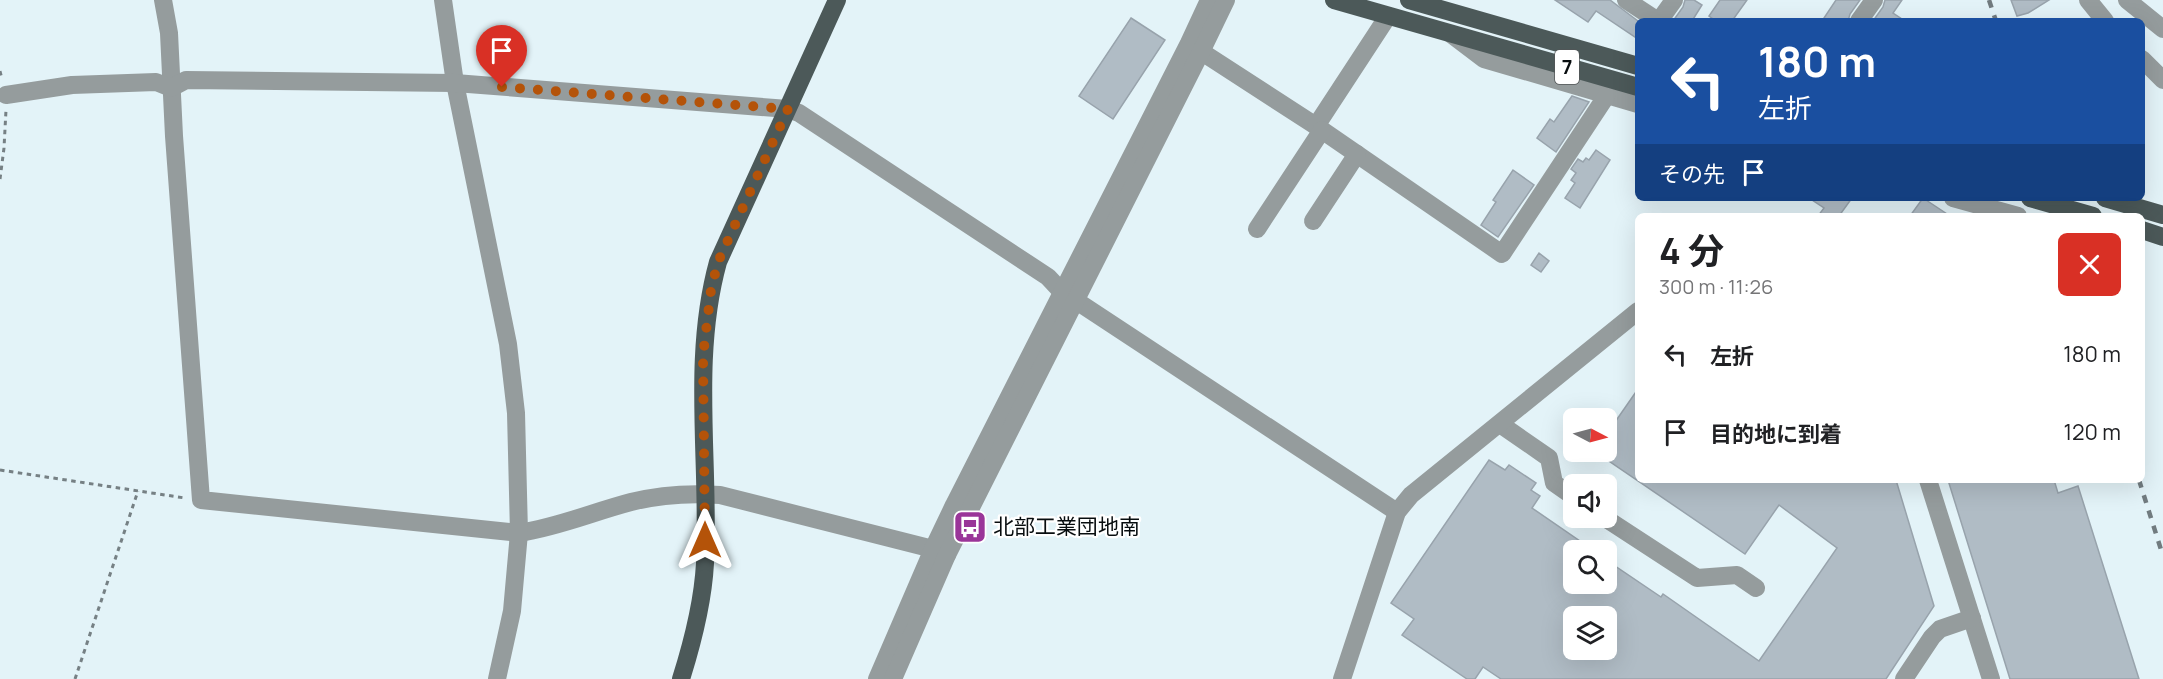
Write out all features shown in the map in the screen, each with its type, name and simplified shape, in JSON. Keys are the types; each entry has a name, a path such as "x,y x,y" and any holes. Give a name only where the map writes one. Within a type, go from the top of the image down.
{"main road":[{"path":"681,679 692,647 705,564 703,356 711,290 718,262 837,0"},
{"name":"7","path":"1334,0 1635,86"},
{"name":"7","path":"1408,0 1635,65"},
{"path":"2041,201 2083,213"},
{"path":"2115,201 2163,216"},
{"path":"2145,231 2163,237"}],"street":[{"path":"164,0 169,33 201,500 519,533 567,523 633,502 705,494 720,495 940,552"},
{"path":"443,0 455,83 508,344 516,413 519,533 513,611 497,679"},
{"path":"1195,48 1209,0"},
{"path":"878,679 1068,296 1195,48 1226,0"},
{"path":"1626,0 1654,18"},
{"path":"1661,18 1674,0"},
{"path":"1861,18 1874,0"},
{"path":"2088,0 2102,18"},
{"path":"2127,0 2163,29"},
{"path":"1257,229 1388,16"},
{"path":"1449,33 1484,59 1635,103"},
{"path":"1195,48 1319,128 1502,254 1607,95"},
{"path":"2145,62 2163,80"},
{"path":"6,95 72,85 156,82 171,88 186,80 455,83 788,109 799,113 1039,271 1068,296 1397,512"},
{"path":"1313,221 1357,154"},
{"path":"1964,201 2007,213"},
{"path":"1342,679 1397,512 1411,495 1635,313"},
{"path":"1500,424 1549,458 1554,483 1563,489"},
{"path":"1929,483 1991,679"},
{"path":"1617,526 1697,578 1737,575 1756,588"},
{"path":"893,679 940,552"},
{"path":"1905,679 1932,637 1940,629 1972,618"}],"path":[{"path":"0,179 6,95"},
{"path":"0,470 201,500"},
{"path":"75,679 138,491"}],"building":[{"path":"1555,0 1610,0 1635,19 1635,37 1596,11 1588,22"},
{"path":"1685,0 1694,0 1702,5 1694,18 1675,18"},
{"path":"1720,0 1747,0 1734,18 1709,16"},
{"path":"1836,0 1860,0 1849,18 1824,18"},
{"path":"1885,0 1902,0 1893,13 1900,18 1875,18"},
{"path":"2011,0 2049,0 2028,13 2017,16"},
{"path":"1131,18 1165,40 1113,119 1079,96"},
{"path":"1572,96 1589,102 1556,152 1537,138 1550,119 1554,122"},
{"path":"1596,150 1610,160 1580,208 1565,198 1575,183 1571,180 1576,173 1571,169 1578,159 1583,162 1586,158 1589,160"},
{"path":"1513,170 1534,185 1498,237 1481,225 1496,202 1493,200"},
{"path":"1814,201 1850,201 1841,213 1820,213 1824,208"},
{"path":"1921,201 1928,201 1946,213 1912,213"},
{"path":"1539,253 1549,261 1541,272 1531,265"},
{"path":"1635,393 1635,479 1610,462 1617,462 1617,419"},
{"path":"1489,460 1505,470 1509,465 1536,483 1531,490 1540,496 1532,508 1578,540 1563,540 1563,594 1617,594 1617,567 1661,597 1663,594 1759,661 1837,548 1779,505 1745,554 1641,483 1897,483 1934,606 1886,679 1501,679 1483,667 1475,679 1467,679 1402,635 1414,619 1391,603"},
{"path":"1949,483 2055,483 2058,493 2078,486 2139,679 2010,679"}],"railway":[{"path":"1989,0 1995,18"},
{"path":"2052,201 2055,213"},
{"path":"2140,483 2163,556"}],"place":[{"name":"北部工業団地南","path":"970,527"}],"route":[{"path":"502,87 788,109 718,262 711,290 703,356 705,540"}]}
